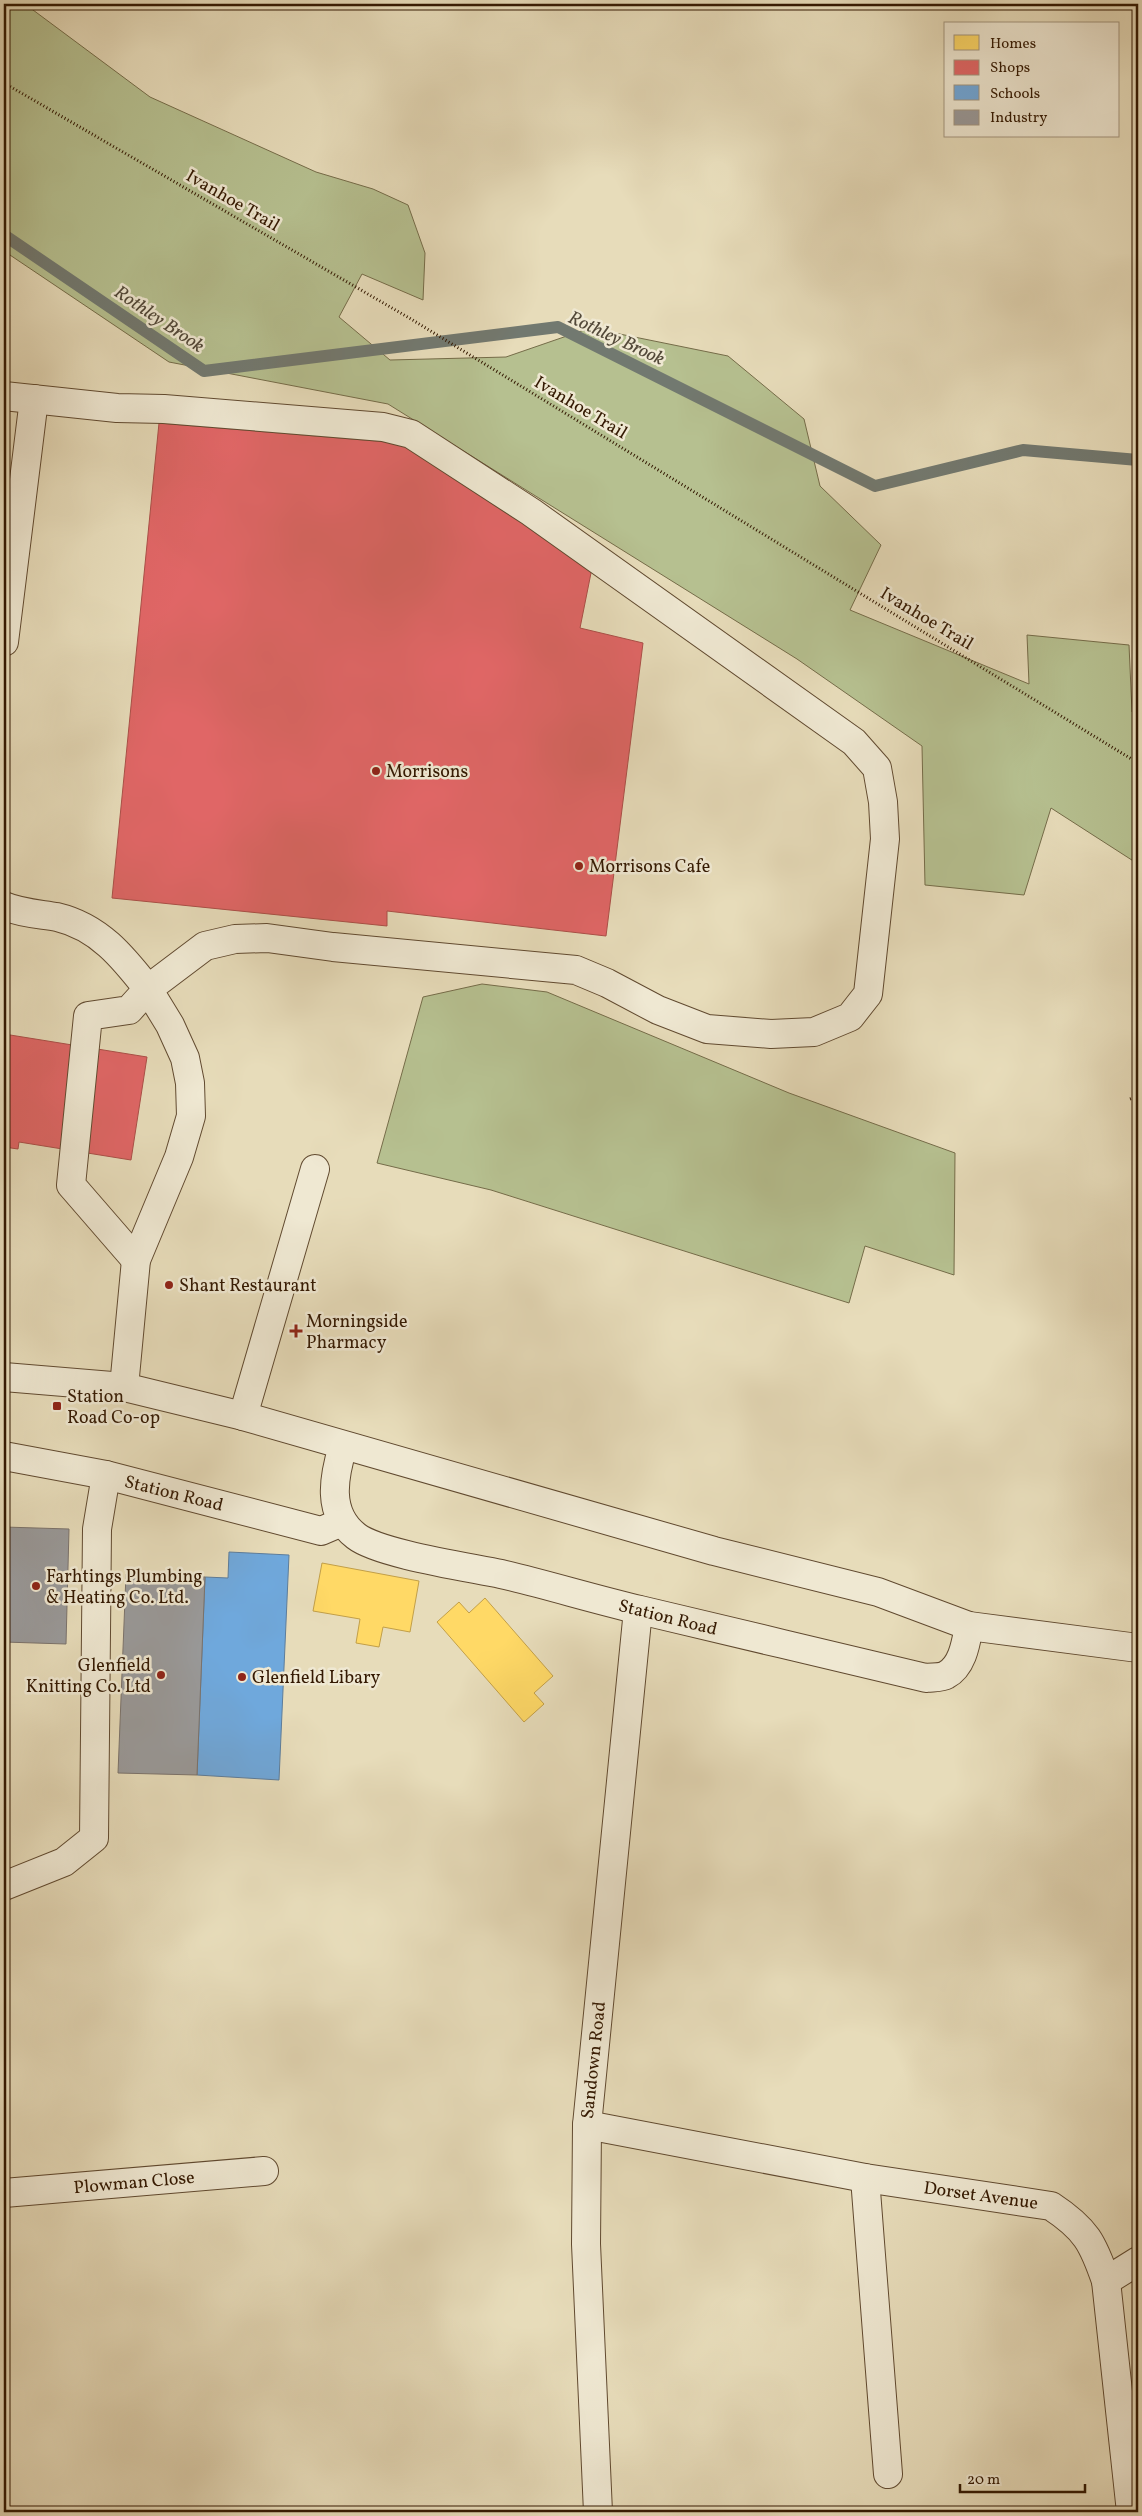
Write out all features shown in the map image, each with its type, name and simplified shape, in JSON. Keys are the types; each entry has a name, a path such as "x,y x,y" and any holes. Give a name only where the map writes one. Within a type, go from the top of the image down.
{"street":[{"path":"4,396 117,408 164,409 383,427 411,434 531,512 854,742 877,768 883,802 885,839 868,994 850,1017 814,1032 771,1034 707,1028 658,1010 608,983 576,970 333,947 268,938 234,939 205,946 148,990 129,1010 88,1016 71,1185 136,1260"},
{"path":"4,642 34,399"},
{"path":"11,911 59,918 102,938 121,954 148,990 170,1025 184,1058 190,1083 191,1116 179,1157 136,1260 124,1387"},
{"path":"243,1416 316,1169"},
{"path":"4,1377 124,1387 243,1416 714,1551 878,1592 969,1626 1138,1648"},
{"path":"342,1522 335,1501 334,1474 343,1446"},
{"name":"Station Road","path":"4,1456 106,1476 321,1531 342,1522 356,1537 384,1548 501,1574 638,1610 926,1678 946,1675 958,1664 965,1647 969,1626"},
{"path":"4,1886 64,1862 94,1838 97,1528 106,1476"},
{"name":"Sandown Road","path":"598,2512 586,2244 586,2125 638,1610"},
{"name":"Dorset Avenue","path":"586,2125 865,2178 1051,2206 1068,2217 1086,2233 1098,2256 1106,2281 1131,2512"},
{"name":"Plowman Close","path":"4,2193 264,2171"},
{"path":"865,2178 888,2474"},
{"path":"1106,2281 1138,2261"}],"path":[{"name":"Ivanhoe Trail","path":"4,83 411,319 1138,763"},
{"path":"1130,1099 1138,1096"}],"green space":[{"path":"4,4 25,4 150,97 316,172 373,189 408,205 425,253 423,300 362,274 339,317 390,360 506,357 590,328 728,356 804,419 820,486 881,545 850,610 1029,684 1027,635 1129,645 1132,712 1138,717 1138,864 1051,808 1024,895 925,885 922,746 797,659 388,404 169,362 4,251"},
{"path":"482,984 547,992 789,1093 955,1153 954,1275 865,1246 849,1303 491,1190 377,1163 423,997"}],"building: Homes":[{"path":"322,1563 419,1581 410,1632 383,1627 379,1647 356,1643 360,1619 313,1611"},
{"path":"485,1598 553,1676 534,1693 544,1704 524,1722 437,1622 459,1602 469,1613"}],"building: Shops":[{"name":"Morrisons","path":"159,423 400,443 592,568 580,628 643,643 606,936 387,911 387,926 112,898"},
{"path":"4,1034 147,1057 131,1160 19,1142 18,1149 4,1147"}],"building: Schools":[{"name":"Glenfield Libary","path":"229,1552 289,1555 279,1780 197,1775 205,1577 228,1578"}],"building: Industry":[{"name":"Farhtings Plumbing & Heating Co. Ltd.","path":"4,1527 69,1529 66,1644 4,1642"},
{"name":"Glenfield Knitting Co. Ltd","path":"126,1574 205,1577 197,1775 118,1773"}],"waterway":[{"name":"Rothley Brook","path":"4,235 204,371 558,327 875,486 1023,450 1138,460"}],"place":[{"name":"Morrisons","path":"376,771"},
{"name":"Morrisons Cafe","path":"579,866"},
{"name":"Shant Restaurant","path":"169,1285"},
{"name":"Morningside Pharmacy","path":"296,1331"},
{"name":"Station Road Co-op","path":"57,1406"},
{"name":"Farhtings Plumbing & Heating Co. Ltd.","path":"36,1586"},
{"name":"Glenfield Knitting Co. Ltd","path":"161,1675"},
{"name":"Glenfield Libary","path":"242,1677"}]}
